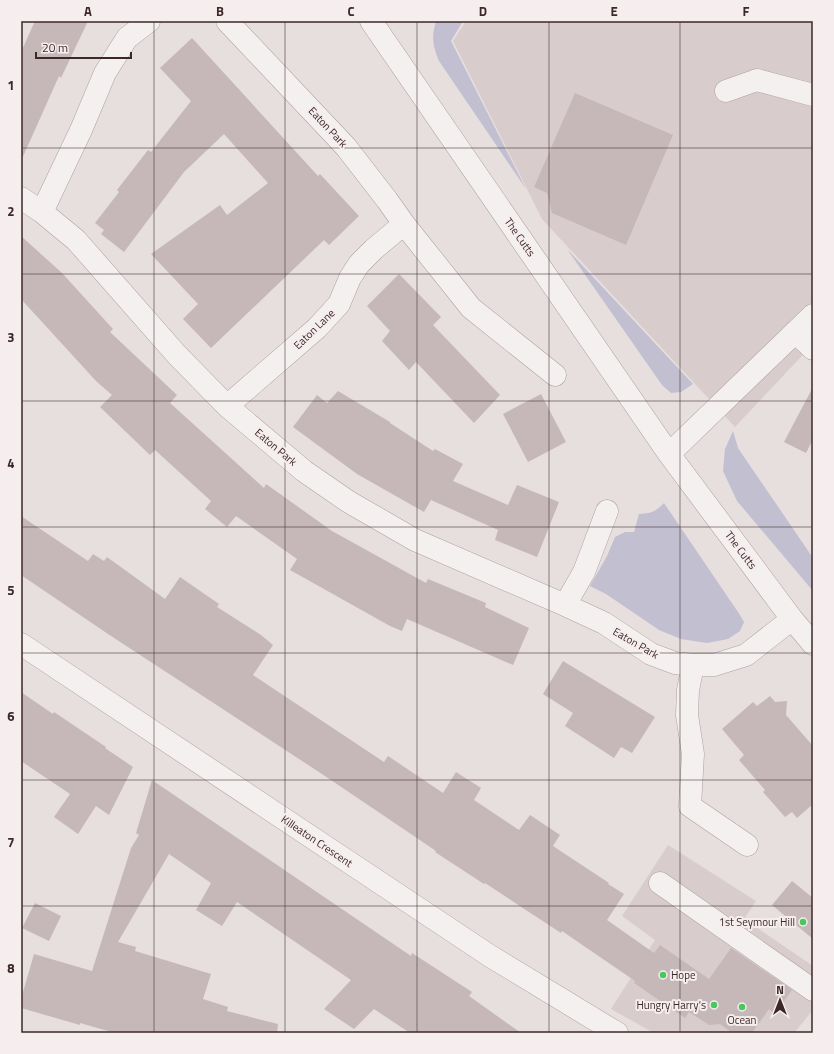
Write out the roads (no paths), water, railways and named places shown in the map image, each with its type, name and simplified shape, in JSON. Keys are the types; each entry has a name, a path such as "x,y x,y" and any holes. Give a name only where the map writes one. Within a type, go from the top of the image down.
{"street":[{"path":"42,212 81,130 105,73 127,38 149,21"},
{"name":"Eaton Park","path":"227,21 346,147 404,224 471,308 555,375"},
{"name":"The Cutts","path":"379,24 670,454 792,619 813,644"},
{"path":"726,91 757,80 813,95"},
{"name":"Eaton Park","path":"21,198 42,212 76,240 177,355 227,406 304,471 349,502 415,540 565,605 604,624 651,654 675,663 714,665 746,655 792,619"},
{"name":"Eaton Lane","path":"227,406 317,328 339,304 350,278 359,264 374,249 404,224"},
{"path":"670,454 813,315"},
{"path":"795,332 813,349"},
{"path":"565,605 584,572 607,511"},
{"name":"Killeaton Crescent","path":"21,644 490,956 617,1033"},
{"path":"693,665 688,690 687,715 693,754 690,806 747,845"},
{"path":"660,883 813,990"}],"place":[{"name":"1st Seymour Hill","path":"803,922"},
{"name":"Hope","path":"663,975"},
{"name":"Hungry Harry's","path":"714,1005"},
{"name":"Ocean","path":"742,1007"}]}
